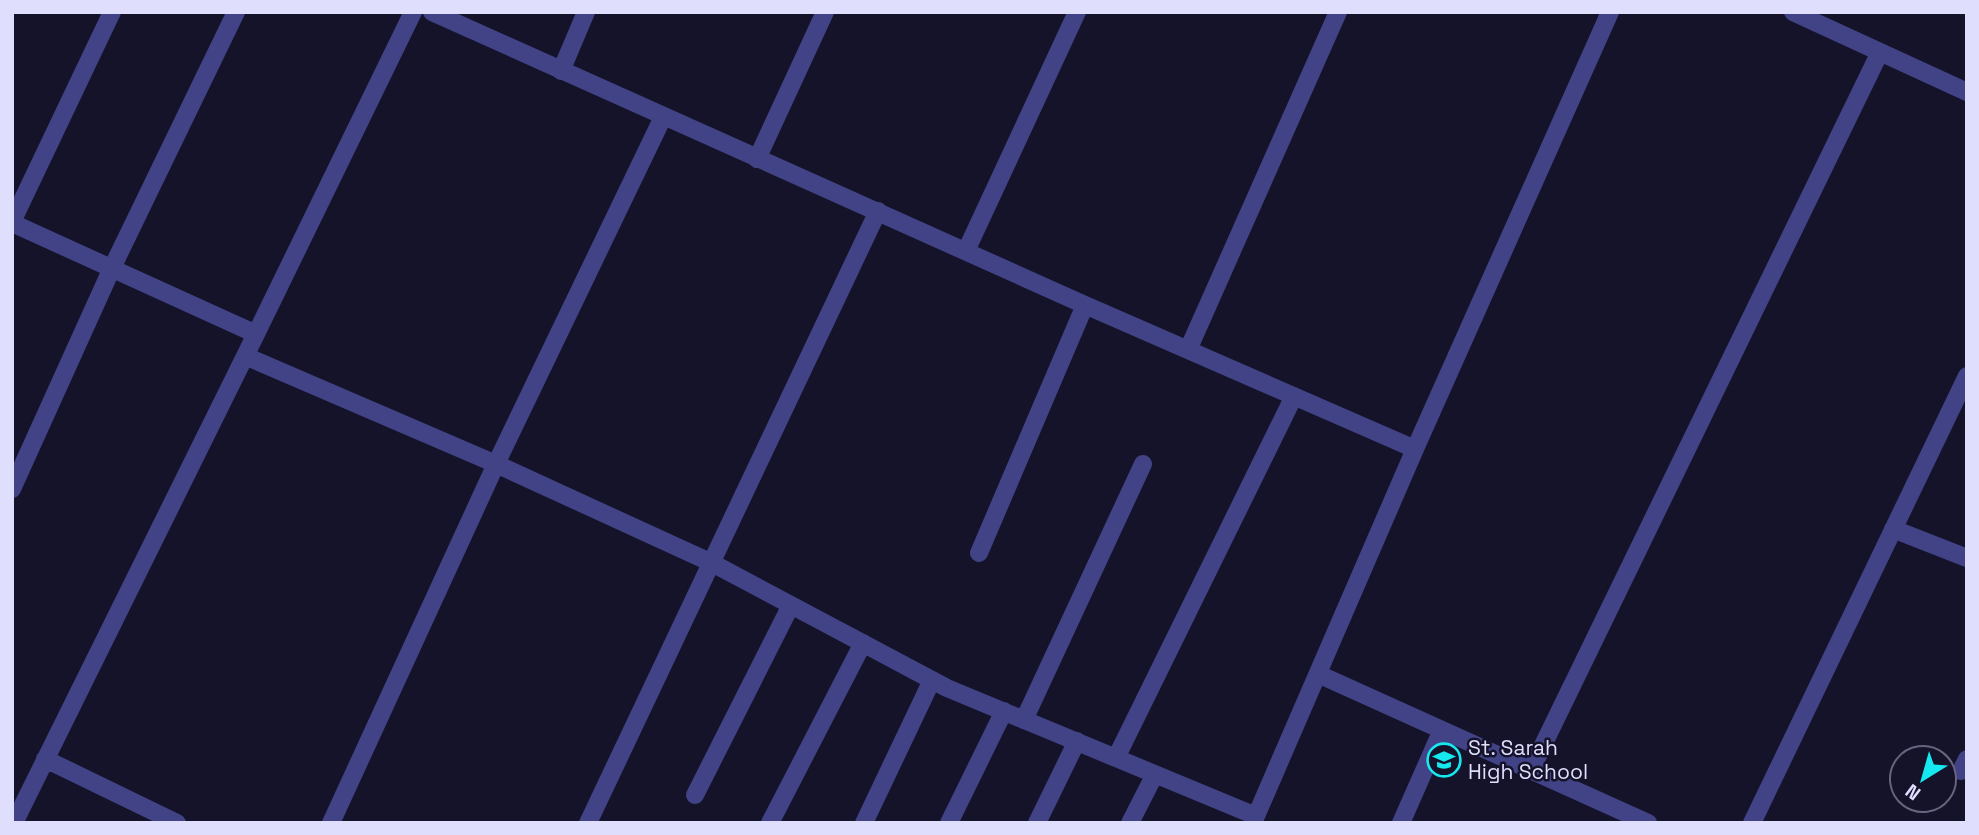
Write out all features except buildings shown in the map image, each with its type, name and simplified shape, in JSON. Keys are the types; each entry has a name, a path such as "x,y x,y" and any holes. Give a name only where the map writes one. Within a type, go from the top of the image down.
{"street":[{"path":"112,12 12,222 257,334"},
{"path":"12,489 112,268 236,12"},
{"path":"14,823 257,334 413,12"},
{"path":"432,12 1085,305 1415,449"},
{"path":"561,71 586,12"},
{"path":"757,159 825,12"},
{"path":"966,251 1077,12"},
{"path":"1188,350 1338,12"},
{"path":"245,356 496,464 712,563 932,680 1255,819 1415,449 1610,12"},
{"path":"1793,12 1967,92"},
{"path":"1531,770 1880,52"},
{"path":"331,823 496,464 663,117"},
{"path":"588,823 878,211"},
{"path":"979,553 1085,305"},
{"path":"1752,823 1967,376"},
{"path":"1116,758 1294,396"},
{"path":"1024,720 1143,464"},
{"path":"1893,529 1967,558"},
{"path":"695,795 791,605"},
{"path":"770,823 863,643"},
{"path":"1318,674 1648,823"},
{"path":"864,823 932,680"},
{"path":"949,823 1004,711"},
{"path":"1401,823 1442,730"},
{"path":"1037,823 1077,741"},
{"path":"45,759 177,823"},
{"path":"1130,823 1154,774"}],"place":[{"name":"St. Sarah High School","path":"1444,760"}]}
